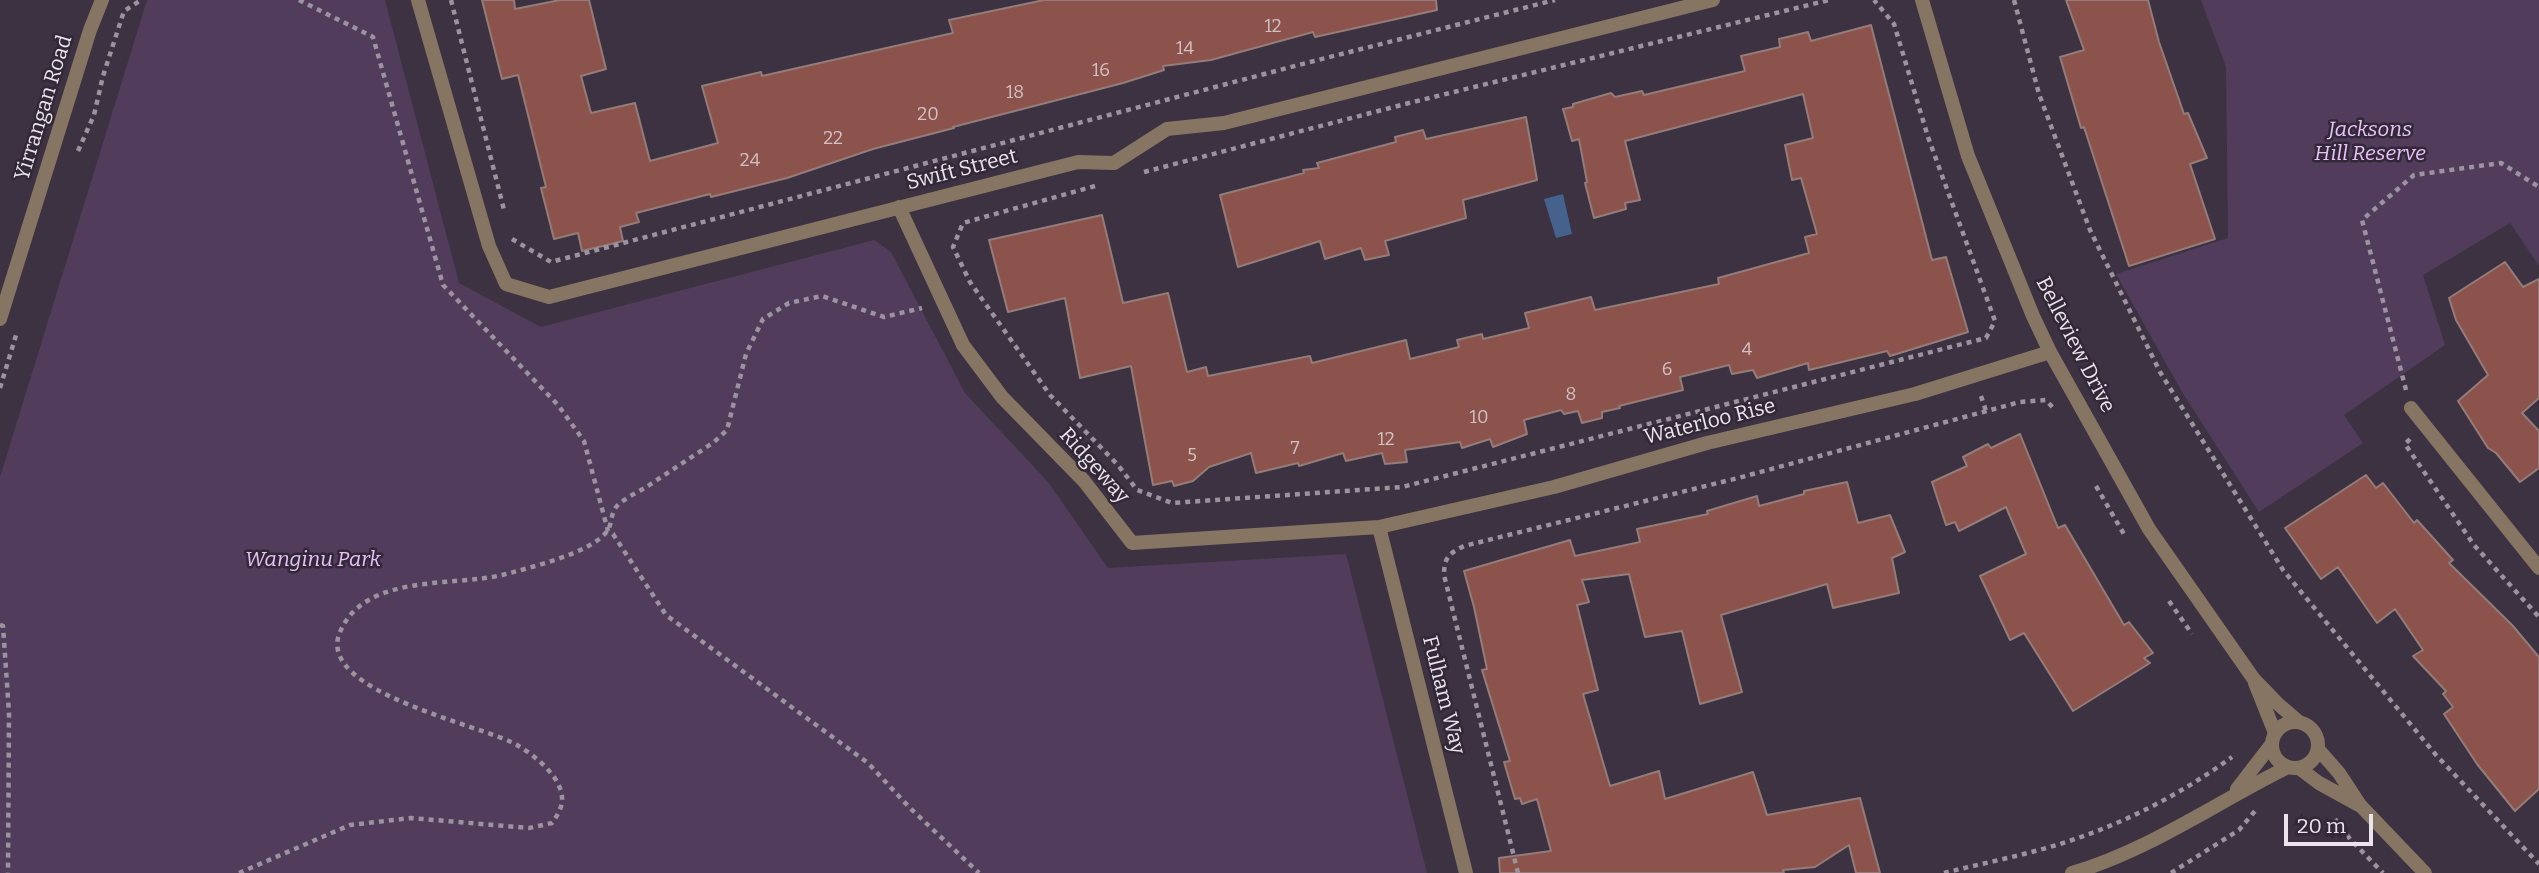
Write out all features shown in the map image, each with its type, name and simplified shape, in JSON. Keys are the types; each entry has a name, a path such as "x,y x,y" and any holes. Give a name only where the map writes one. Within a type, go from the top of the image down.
{"street":[{"name":"Yirrangan Road","path":"90,30 94,0"},
{"name":"Yirrangan Road","path":"0,319 90,30 102,0"},
{"name":"Swift Street","path":"418,0 489,246 506,284 549,297 1078,162 1114,163 1167,130 1224,124 1713,0"},
{"name":"Belleview Drive","path":"1922,0 1968,156 2050,352 2149,529 2253,678 2277,704 2299,722"},
{"name":"Ridgeway","path":"899,207 963,345 1002,397 1084,481 1132,543 1379,527"},
{"name":"Waterloo Rise","path":"1379,527 1554,486 1707,443 1915,394 2050,352"},
{"path":"2411,408 2539,568"},
{"name":"Fulham Way","path":"1379,527 1466,873"},
{"name":"Belleview Drive","path":"2253,678 2273,739"},
{"path":"2072,873 2088,869 2158,837 2251,785 2310,764 2318,754 2319,741 2314,730 2304,723 2292,721 2279,727 2248,777 2228,797"},
{"path":"2273,739 2274,756 2360,805"},
{"path":"2318,750 2339,773 2360,805 2425,873"}],"path":[{"path":"299,0 373,37 443,285 558,405 584,441 608,531 613,534 666,614 868,763 909,807 979,873"},
{"path":"451,0 505,214"},
{"path":"509,228 512,241 551,262 1555,0"},
{"path":"1132,176 1409,103 1829,0"},
{"path":"1106,183 963,223 953,247 970,282 1050,395 1118,465 1137,490 1172,503 1402,487 1986,338 1995,321 1928,137 1894,24 1874,0"},
{"path":"2014,0 2039,94 2090,230 2160,372 2283,570 2436,755 2539,864"},
{"path":"2411,408 2362,220 2414,175 2501,163 2539,187"},
{"path":"239,873 350,825 411,818 529,828 552,823 562,809 562,791 549,769 517,745 372,689 348,669 338,651 339,633 353,612 371,600 404,586 511,572 585,549 608,531 615,508 714,442 727,430 746,354 763,319 789,303 822,296 884,317 943,303"},
{"path":"1518,873 1444,575 1444,563 1449,553 1464,546 1738,478 2020,402 2046,400 2060,418"},
{"path":"2425,426 2405,444 2474,545 2539,617"},
{"path":"2096,485 2130,544"},
{"path":"2166,596 2195,638"},
{"path":"0,625 3,626 9,713 8,873"},
{"path":"1944,873 2074,840 2143,812 2204,777 2237,753"},
{"path":"2171,873 2239,830 2265,800 2251,785"},
{"path":"2329,811 2350,839 2383,873"}],"green space":[{"name":"Wanginu Park","path":"147,0 385,0 459,283 541,327 874,240 891,252 965,393 1048,482 1108,568 1346,554 1427,873 0,873 0,477"},
{"name":"Jacksons Hill Reserve","path":"2201,0 2539,0 2539,266 2510,223 2423,275 2445,345 2344,415 2363,443 2259,512 2182,392 2116,274 2228,238 2226,67"}],"water":[{"path":"1563,194 1572,234 1556,238 1544,199"}],"building":[{"path":"482,0 514,0 515,9 560,0 589,0 606,69 581,76 591,113 635,103 650,161 718,143 702,86 761,72 762,76 953,33 949,20 1044,0 1436,0 1437,10 1315,37 1313,32 1211,60 1163,66 1164,70 1123,83 873,149 787,178 636,213 639,222 620,227 623,241 582,251 578,233 554,239 541,188 546,187 518,75 502,79"},
{"path":"2066,0 2148,0 2159,42 2184,114 2188,113 2207,158 2190,164 2215,239 2129,266 2084,127 2081,128 2060,57 2084,50"},
{"path":"1871,25 1932,260 1946,257 1968,332 1890,356 1887,351 1809,370 1808,363 1757,378 1753,370 1732,374 1729,365 1680,377 1683,390 1619,406 1620,408 1602,412 1602,418 1582,423 1578,411 1564,414 1561,410 1524,420 1527,434 1493,447 1490,439 1462,448 1460,442 1405,450 1407,462 1385,464 1382,453 1346,461 1343,453 1299,466 1298,463 1256,473 1251,453 1209,467 1193,481 1174,486 1172,481 1153,485 1131,366 1080,378 1065,298 1008,312 989,240 1102,215 1123,303 1168,293 1187,372 1206,367 1208,376 1310,356 1312,363 1406,340 1410,359 1459,347 1457,340 1482,334 1483,339 1529,328 1525,313 1591,297 1595,310 1719,284 1718,278 1809,253 1805,237 1817,234 1801,178 1792,180 1785,145 1813,138 1803,94 1625,141 1640,200 1625,203 1626,209 1594,218 1585,183 1587,182 1579,139 1572,141 1563,109 1611,93 1615,97 1642,91 1644,95 1745,71 1741,56 1780,47 1779,39 1808,32 1811,41"},
{"path":"1526,117 1537,180 1463,200 1466,218 1385,241 1389,255 1365,260 1361,248 1325,259 1320,241 1238,267 1220,195 1304,173 1303,170 1319,168 1317,163 1396,142 1395,137 1423,130 1426,139"},
{"path":"2505,262 2523,287 2539,279 2539,398 2522,413 2539,431 2539,468 2520,482 2496,453 2488,448 2458,401 2488,375 2456,320 2449,298"},
{"path":"2020,434 2058,528 2065,525 2124,625 2129,622 2153,653 2144,658 2150,663 2073,711 2024,633 2010,640 1980,576 2026,554 2006,507 1959,531 1955,522 1946,525 1932,482 1967,466 1963,457 1988,444 1991,448"},
{"path":"2366,475 2376,488 2383,483 2414,523 2417,520 2453,560 2449,563 2513,626 2539,657 2539,789 2515,811 2477,764 2444,714 2453,707 2443,694 2446,691 2413,656 2423,650 2395,609 2377,623 2338,567 2321,579 2285,528"},
{"path":"1847,482 1858,523 1890,515 1905,552 1892,558 1899,593 1833,608 1827,584 1721,615 1742,692 1700,704 1682,631 1645,637 1629,574 1582,580 1589,602 1577,605 1598,690 1583,694 1610,786 1659,771 1665,799 1753,772 1767,815 1860,798 1880,873 1856,873 1849,845 1815,867 1783,870 1784,873 1500,873 1499,858 1551,851 1537,799 1522,804 1520,798 1515,799 1504,762 1510,761 1482,670 1487,669 1464,571 1570,540 1575,556 1640,542 1637,529 1708,514 1707,511 1757,496 1759,506 1804,494 1804,491"}]}
